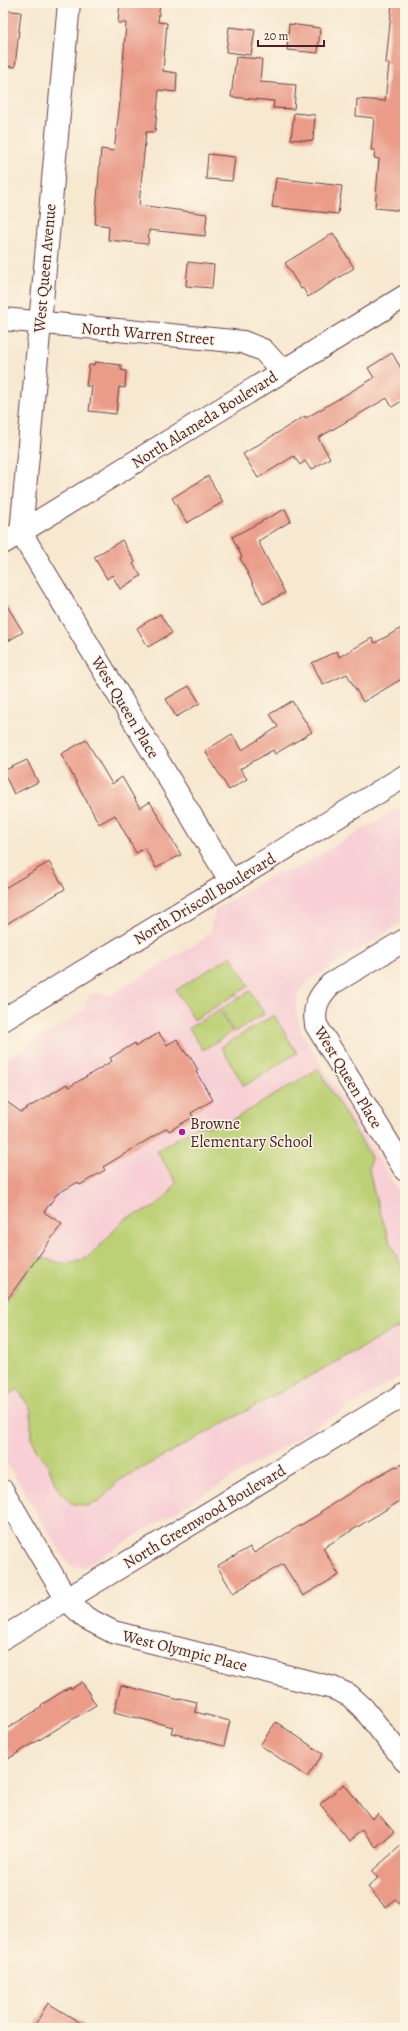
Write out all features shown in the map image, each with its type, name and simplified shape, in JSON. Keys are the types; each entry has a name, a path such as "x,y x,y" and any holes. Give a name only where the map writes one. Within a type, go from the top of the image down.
{"street":[{"name":"West Queen Avenue","path":"12,538 39,322 69,3"},
{"name":"North Alameda Boulevard","path":"12,538 405,296"},
{"name":"North Warren Street","path":"3,319 242,342 263,350 282,371"},
{"name":"West Queen Place","path":"12,538 232,882"},
{"name":"North Driscoll Boulevard","path":"3,1020 405,776"},
{"name":"West Queen Place","path":"405,940 331,984 322,992 316,1002 314,1014 316,1025 405,1170"},
{"name":"North Greenwood Boulevard","path":"3,1638 405,1394"},
{"name":"West Olympic Place","path":"3,1491 67,1600 86,1618 113,1632 333,1688 349,1695 363,1708 405,1761"}],"shaded area":[{"name":"Browne Elementary School","path":"405,804 405,921 311,979 302,988 297,999 296,1010 300,1030 405,1202 405,1373 84,1567 75,1568 67,1562 3,1457 3,1061 84,1010 87,998 93,993 111,995 204,939 210,932 213,917 217,908 277,872 294,870"}],"green space":[{"path":"231,956 249,986 194,1020 176,990"},
{"path":"250,991 264,1014 234,1032 221,1009"},
{"path":"219,1010 232,1032 203,1050 189,1028"},
{"path":"274,1015 297,1053 244,1086 221,1047"},
{"path":"318,1069 371,1157 369,1169 374,1193 390,1242 405,1274 405,1324 118,1481 99,1502 86,1506 71,1503 59,1491 46,1461 37,1452 31,1436 31,1410 18,1389 3,1398 3,1305 39,1257 61,1263 77,1262 91,1255 125,1219 155,1207 170,1192 176,1182 157,1151 195,1127 224,1125"}],"building":[{"path":"120,3 160,3 158,22 167,23 163,71 177,73 176,92 159,90 155,132 146,132 139,205 207,214 205,236 149,230 148,244 108,240 109,226 95,224 101,149 114,151 120,102 126,23 118,23"},
{"path":"392,3 405,3 405,211 375,208 379,159 374,158 375,150 371,150 374,118 356,116 357,99 385,101 389,64 386,63"},
{"path":"3,10 21,12 15,67 3,66"},
{"path":"289,24 320,28 318,53 287,50"},
{"path":"229,27 255,30 251,55 226,52"},
{"path":"236,57 262,59 260,82 296,85 294,109 273,108 274,101 231,97"},
{"path":"294,113 315,115 313,141 291,139"},
{"path":"208,154 235,157 232,181 206,179"},
{"path":"276,178 342,186 338,214 272,207"},
{"path":"333,233 354,268 308,297 303,288 301,289 285,263"},
{"path":"188,262 214,265 212,288 186,286"},
{"path":"392,353 405,375 405,399 392,407 387,398 318,438 330,458 311,470 305,461 300,465 294,456 258,478 243,454 305,416 306,418 374,378 368,368"},
{"path":"95,362 121,365 121,370 126,371 125,388 119,387 116,414 89,411 92,386 86,386 89,365 94,365"},
{"path":"208,476 223,502 187,523 172,498"},
{"path":"285,509 291,521 258,541 285,593 263,604 240,558 242,557 232,537"},
{"path":"122,540 135,562 133,564 141,576 120,589 112,575 107,579 94,557"},
{"path":"3,599 23,632 3,644"},
{"path":"160,614 172,633 148,647 137,628"},
{"path":"405,626 405,677 363,702 347,674 323,685 312,663 337,651 339,657 372,638 375,643"},
{"path":"189,686 200,703 176,717 166,699"},
{"path":"292,701 312,732 275,754 273,750 240,769 247,779 229,790 205,751 232,734 242,750 278,727 270,714"},
{"path":"86,740 112,784 122,777 140,808 150,802 181,855 156,868 145,848 136,853 115,815 99,824 61,754"},
{"path":"27,760 38,782 14,794 3,771"},
{"path":"49,862 65,889 3,926 3,889"},
{"path":"159,1033 167,1045 177,1039 187,1055 190,1056 198,1070 196,1072 213,1100 191,1113 193,1117 169,1131 167,1128 103,1167 105,1170 80,1185 78,1182 57,1194 44,1212 62,1224 3,1305 3,1099 21,1112 67,1084 69,1087 112,1061 110,1058 135,1043 136,1046"},
{"path":"405,1463 405,1498 323,1548 339,1575 303,1596 283,1564 233,1593 217,1566 250,1547 254,1553 321,1513 320,1512 367,1482 396,1466 397,1467"},
{"path":"82,1682 96,1705 3,1762 3,1731 42,1707 41,1705 70,1687 71,1689"},
{"path":"121,1685 180,1700 180,1698 197,1702 195,1712 230,1721 224,1746 171,1733 173,1727 114,1712"},
{"path":"276,1722 323,1754 307,1777 260,1745"},
{"path":"344,1784 372,1819 378,1814 394,1832 376,1847 362,1830 349,1841 320,1804"},
{"path":"405,1842 405,1910 395,1899 385,1907 368,1887 378,1878 372,1871"},
{"path":"48,2003 89,2028 33,2028"}],"place":[{"name":"Browne Elementary School","path":"182,1132"}]}
